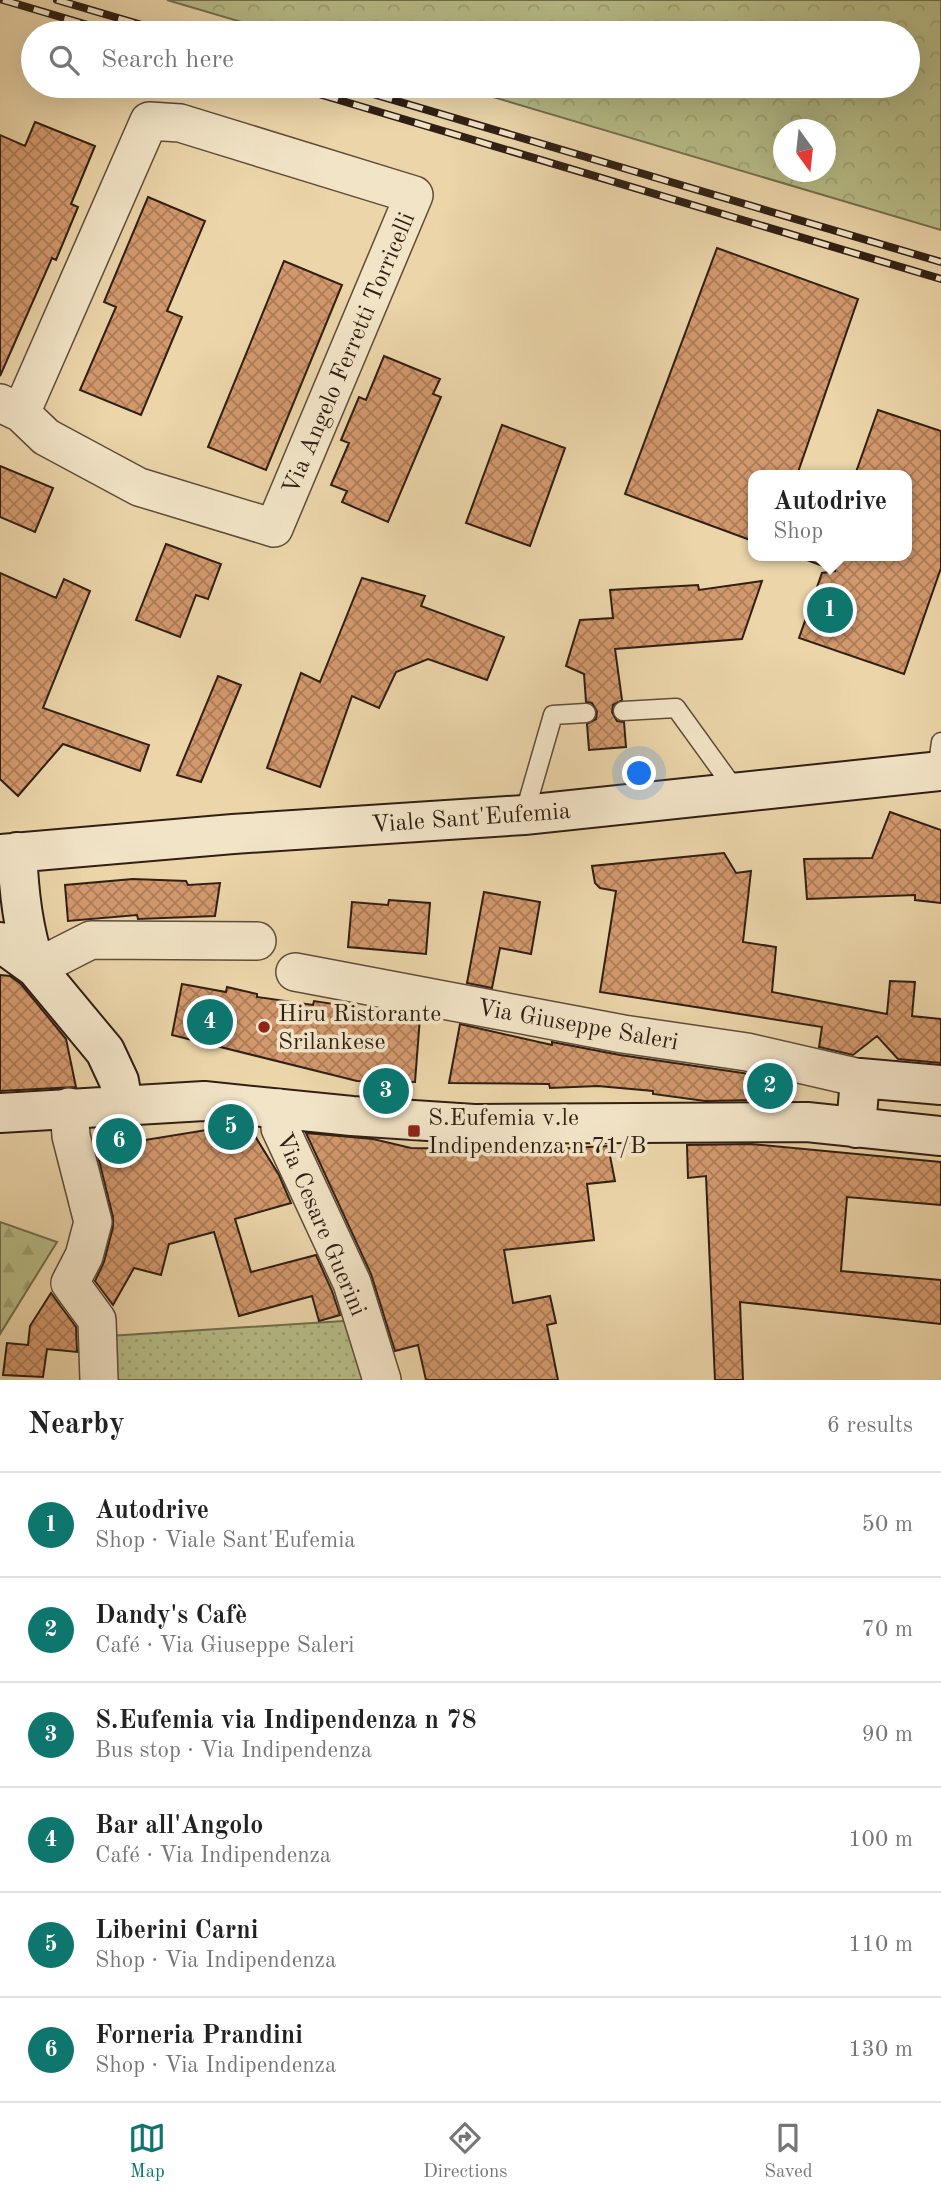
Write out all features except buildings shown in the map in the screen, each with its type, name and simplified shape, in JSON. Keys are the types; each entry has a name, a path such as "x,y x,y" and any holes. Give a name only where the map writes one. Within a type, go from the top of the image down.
{"street":[{"name":"Via Angelo Ferretti Torricelli","path":"149,121 180,123 414,195 274,528 139,487 46,437 11,408 149,121"},
{"name":"Viale Sant'Eufemia","path":"8,853 233,834 524,815 736,791 940,761"},
{"path":"8,853 26,939 36,968"},
{"path":"36,968 91,940 257,941"},
{"path":"0,942 36,968 105,1051 119,1081 122,1104"},
{"name":"Via Giuseppe Saleri","path":"295,972 623,1034 747,1052 860,1078 941,1085"},
{"path":"856,1128 860,1078"},
{"path":"0,1113 204,1101 352,1116 474,1124 807,1122 941,1136"},
{"path":"69,1107 71,1136 93,1222 84,1256 70,1283 97,1320 99,1380"},
{"name":"Via Cesare Guerini","path":"279,1108 280,1128 352,1283 382,1380"}],"lane":[{"path":"623,711 676,708 736,791"},
{"path":"524,815 553,715 586,713"}],"green space":[{"path":"167,0 941,0 941,230 779,182 836,182 836,119 773,119 773,180 496,98 920,98 920,21 238,21"},
{"path":"0,1222 57,1242 0,1334"},
{"path":"359,1320 371,1380 112,1380 109,1336"}],"railway":[{"path":"3,0 74,21"},
{"path":"57,0 128,21"},
{"path":"332,98 941,279"},
{"path":"387,98 941,262"}],"place":[{"name":"Autodrive","path":"830,610"},
{"name":"Bar all'Angolo","path":"210,1022"},
{"name":"Hiru Ristorante Srilankese","path":"264,1027"},
{"name":"Dandy's Cafè","path":"770,1086"},
{"name":"S.Eufemia via Indipendenza n 78","path":"386,1091"},
{"name":"Liberini Carni","path":"231,1127"},
{"name":"S.Eufemia v.le Indipendenza n 71/B","path":"414,1131"},
{"name":"Forneria Prandini","path":"119,1141"}]}
